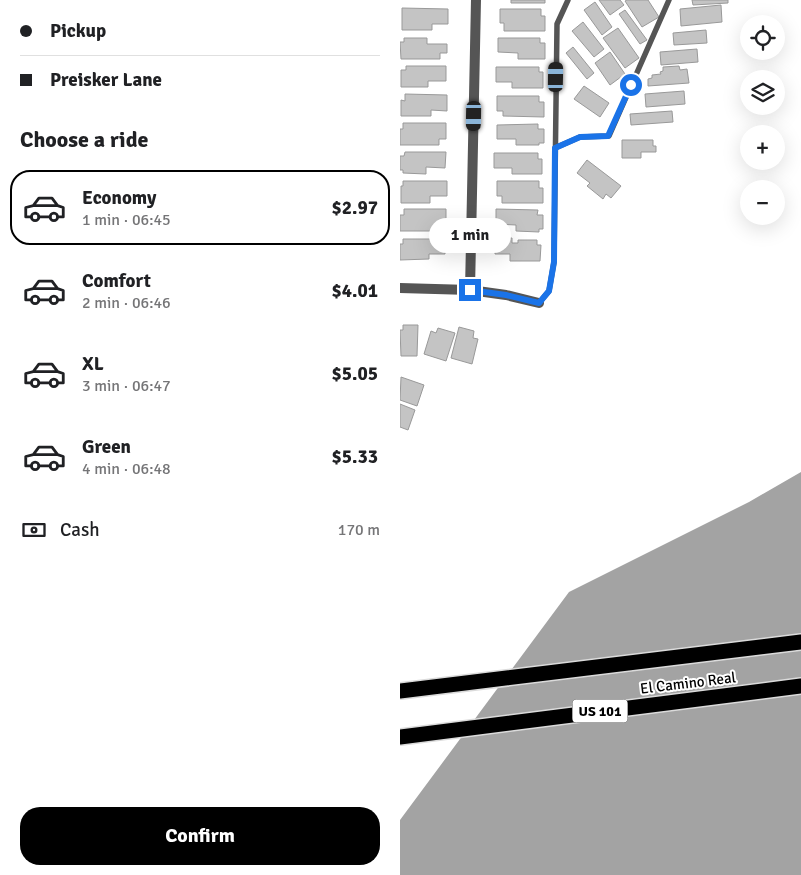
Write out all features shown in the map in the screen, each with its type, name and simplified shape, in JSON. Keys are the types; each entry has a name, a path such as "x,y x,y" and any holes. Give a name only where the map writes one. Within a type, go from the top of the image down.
{"highway":[{"name":"El Camino Real","path":"400,691 801,642"},
{"name":"El Camino Real","path":"400,736 801,686"}],"street":[{"path":"470,290 476,0"},
{"path":"400,288 470,290 506,295 539,303"}],"lane":[{"path":"539,303 549,291 554,262 557,24 568,0"},
{"path":"555,148 580,137 608,136 669,0"}],"shaded area":[{"path":"801,472 801,875 400,875 400,820 569,592 749,502"}],"building":[{"path":"511,0 545,0 545,3 511,3"},
{"path":"599,0 620,0 624,5 610,15"},
{"path":"648,0 659,17 642,27 625,1"},
{"path":"692,0 728,0 728,3 693,5"},
{"path":"595,2 612,27 602,35 584,10"},
{"path":"721,5 722,22 681,26 680,9"},
{"path":"402,8 448,9 448,24 432,24 432,30 402,30"},
{"path":"500,9 541,9 541,16 545,16 545,31 504,31 504,23 500,23"},
{"path":"625,10 647,40 640,44 619,14"},
{"path":"583,22 604,49 594,57 572,31"},
{"path":"618,28 639,58 625,68 603,38"},
{"path":"706,30 707,43 674,45 673,33"},
{"path":"404,38 427,38 427,44 447,44 447,53 440,53 440,59 401,59 400,42 404,42"},
{"path":"498,38 540,38 540,43 545,43 545,59 518,59 518,53 498,52"},
{"path":"573,47 594,73 587,79 566,53"},
{"path":"697,49 698,62 661,65 660,52"},
{"path":"610,52 625,74 610,85 595,63"},
{"path":"406,66 446,66 446,81 428,81 428,87 401,87 401,70 406,70"},
{"path":"679,66 680,70 687,69 689,83 648,86 648,79 652,78 652,75 661,74 660,72 663,71 663,67"},
{"path":"496,67 539,67 539,72 543,72 543,88 512,88 512,82 496,82"},
{"path":"584,86 609,103 600,117 574,99"},
{"path":"684,91 685,104 646,107 645,94"},
{"path":"405,94 447,95 447,111 431,110 431,116 401,116 401,100 405,101"},
{"path":"497,96 539,96 539,102 544,102 544,117 503,116 503,111 497,111"},
{"path":"672,111 673,122 631,125 630,114"},
{"path":"403,123 446,123 446,139 439,139 439,145 400,145 400,129 403,129"},
{"path":"538,124 538,129 544,129 544,143 539,143 539,145 516,145 516,139 497,139 497,125"},
{"path":"622,140 653,140 656,152 641,152 641,158 622,158"},
{"path":"405,152 446,152 445,168 426,167 426,174 403,173 403,170 400,170 400,156 404,156"},
{"path":"494,153 538,153 538,159 542,159 542,174 512,174 512,168 494,168"},
{"path":"587,160 621,186 611,198 606,194 603,199 587,186 590,183 577,173"},
{"path":"403,181 447,181 447,196 430,196 430,203 401,203 401,186 403,186"},
{"path":"497,181 539,181 539,188 543,188 543,203 502,203 502,196 497,196"},
{"path":"404,209 446,209 446,225 438,225 438,231 400,231 400,215 404,215"},
{"path":"496,209 538,210 537,215 543,215 543,229 539,229 539,232 516,231 516,225 496,224"},
{"path":"495,238 512,238 512,243 518,243 518,240 537,240 537,245 541,245 540,261 510,261 510,254 495,254"},
{"path":"403,239 445,239 445,254 429,254 429,259 400,260 400,244 403,244"},
{"path":"403,325 418,325 417,356 401,356 400,330 403,330"},
{"path":"459,327 474,331 473,338 478,339 472,364 451,358"},
{"path":"438,328 455,333 446,361 424,354 431,331 436,333"},
{"path":"401,377 424,385 417,406 400,400"},
{"path":"400,404 415,410 408,430 400,427"}],"route":[{"path":"470,290 506,295 539,303 549,291 554,262 555,148 580,137 608,136 631,85"}]}
